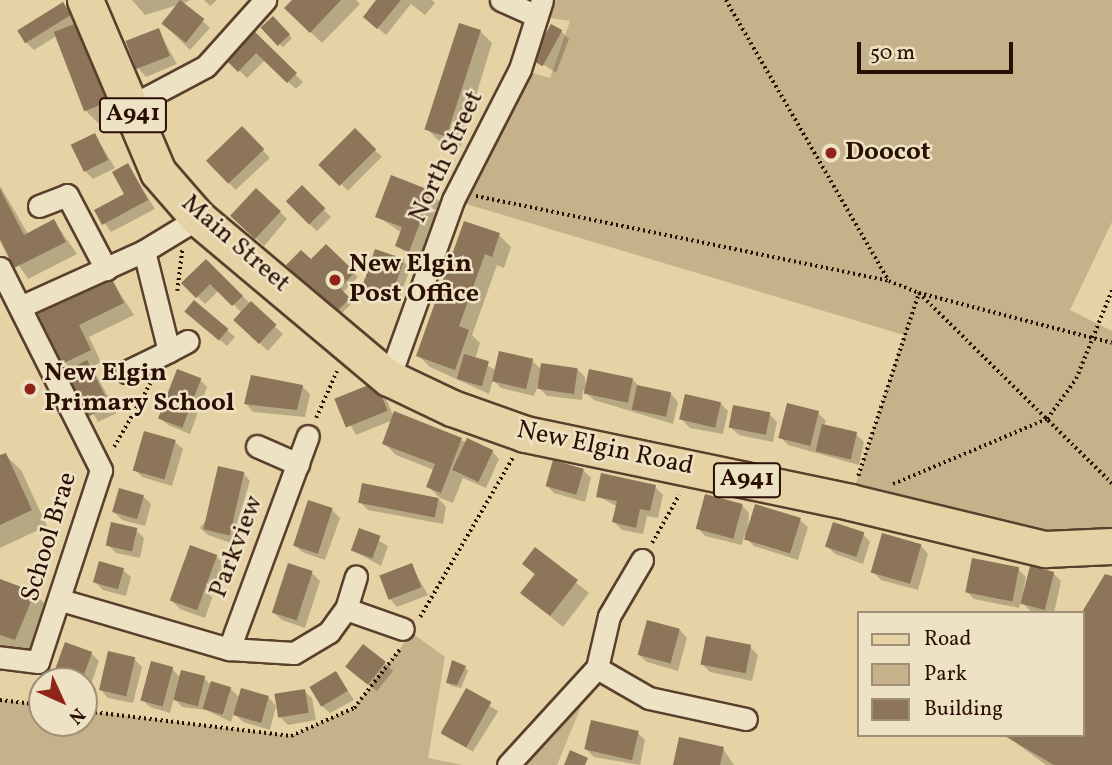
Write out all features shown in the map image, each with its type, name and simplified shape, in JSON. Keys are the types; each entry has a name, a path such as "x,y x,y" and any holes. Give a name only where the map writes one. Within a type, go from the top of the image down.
{"main road":[{"name":"Main Street","path":"85,0 158,172 198,218 297,298"},
{"name":"New Elgin Road","path":"297,298 389,378 452,408 525,434 850,502 1045,549 1112,546"}],"street":[{"path":"129,107 206,66 264,0"},
{"path":"501,0 540,8"},
{"name":"North Street","path":"389,378 457,192 520,69 540,8"},
{"path":"39,206 68,195 106,269"},
{"path":"20,307 144,251 198,218"},
{"path":"126,372 179,346 144,251"},
{"name":"School Brae","path":"0,268 100,470 61,600 38,662 0,657"},
{"name":"Parkview","path":"229,649 308,436"},
{"path":"257,446 298,464"},
{"path":"508,765 597,668 610,616 642,560"},
{"path":"61,600 229,649 294,653 330,632 346,609 356,577"},
{"path":"346,609 403,629"},
{"path":"597,668 649,698 746,719"}],"path":[{"path":"726,0 889,281"},
{"path":"457,192 889,281 919,293 1112,343"},
{"path":"887,486 1047,419 1076,379 1112,290"},
{"path":"919,293 1112,483"},
{"path":"850,502 919,293"},
{"path":"308,436 348,345"},
{"path":"642,560 694,468"},
{"path":"0,700 28,703"}],"green space":[{"path":"542,0 1112,0 1112,222 1070,310 1112,331 1112,544 850,502 904,335 453,200 520,69 550,78 570,21 537,16"},
{"path":"412,633 445,657 428,758 463,765 0,765 0,700 28,703 28,737 98,737 98,713 291,736 354,708"},
{"path":"597,668 557,765 508,765"}],"building":[{"path":"180,0 204,19 186,43 162,24"},
{"path":"292,0 341,0 310,33 284,8"},
{"path":"376,0 401,0 377,29 363,17"},
{"path":"63,2 71,15 25,43 17,31"},
{"path":"273,16 290,34 278,46 261,28"},
{"path":"77,23 107,102 84,111 54,32"},
{"path":"459,23 481,30 446,137 424,130"},
{"path":"551,24 562,30 542,66 531,60"},
{"path":"159,28 170,56 136,69 125,41"},
{"path":"254,31 297,73 287,83 256,53 238,72 226,60"},
{"path":"242,126 264,149 228,184 206,161"},
{"path":"355,128 376,149 339,186 318,165"},
{"path":"95,133 108,160 84,172 71,145"},
{"name":"Doocot","path":"831,148 837,154 831,160 825,154"},
{"path":"128,163 148,200 102,225 94,210 124,194 112,172"},
{"path":"391,175 432,191 409,252 395,246 402,227 375,217"},
{"path":"302,185 325,208 309,225 286,201"},
{"path":"256,188 281,211 255,239 230,216"},
{"path":"0,189 24,235 54,219 66,242 14,268 0,240"},
{"path":"464,221 500,233 492,257 485,254 459,326 469,330 455,370 416,356"},
{"path":"326,244 355,272 340,288 350,298 335,313 286,265 301,250 311,259"},
{"path":"375,249 404,259 392,296 362,286"},
{"path":"206,259 243,296 232,306 210,284 196,298 181,283"},
{"path":"110,275 124,303 79,325 91,350 62,364 37,312"},
{"path":"194,300 228,329 219,340 184,311"},
{"path":"251,301 277,325 259,344 233,320"},
{"path":"499,351 533,359 526,389 492,381"},
{"path":"464,354 489,361 482,386 457,379"},
{"path":"87,360 110,405 89,416 66,371"},
{"path":"541,363 578,368 574,394 537,389"},
{"path":"177,369 201,378 182,428 158,418"},
{"path":"589,369 633,378 628,403 584,393"},
{"path":"251,375 303,385 297,410 244,404"},
{"path":"376,382 388,411 346,428 334,399"},
{"path":"637,385 671,392 666,417 632,409"},
{"path":"685,394 721,402 715,428 679,419"},
{"path":"787,403 819,411 810,446 778,438"},
{"path":"733,405 770,412 766,435 729,428"},
{"path":"394,411 462,438 441,493 426,487 435,464 382,444"},
{"path":"822,424 857,432 851,459 816,451"},
{"path":"144,431 176,440 164,480 133,470"},
{"path":"467,438 493,450 478,482 452,470"},
{"path":"6,453 32,510 0,525 0,455"},
{"path":"553,460 584,469 576,495 546,486"},
{"path":"218,466 244,472 230,535 203,529"},
{"path":"601,473 656,485 650,511 640,509 636,528 612,522 617,501 596,497"},
{"path":"362,483 439,498 435,518 358,503"},
{"path":"119,488 144,495 137,519 112,512"},
{"path":"705,494 743,504 733,539 696,529"},
{"path":"308,500 333,508 318,554 293,546"},
{"path":"755,504 801,518 790,553 744,539"},
{"path":"111,522 137,528 132,551 106,545"},
{"path":"833,522 864,532 856,557 825,547"},
{"path":"359,528 381,536 372,558 351,551"},
{"path":"882,533 921,544 910,584 871,572"},
{"path":"190,545 217,555 197,610 170,600"},
{"path":"535,547 578,580 550,616 520,593 535,574 522,564"},
{"path":"972,558 1019,567 1012,602 965,592"},
{"path":"99,561 124,568 118,589 93,582"},
{"path":"288,563 313,571 297,620 272,612"},
{"path":"412,563 421,587 389,600 379,576"},
{"path":"1030,566 1054,572 1045,610 1021,604"},
{"path":"1105,574 1112,576 1112,765 1054,765 1006,737 1084,737 1083,611"},
{"path":"0,579 35,592 15,640 0,635"},
{"path":"647,620 680,629 671,664 638,655"},
{"path":"706,636 751,645 746,673 700,664"},
{"path":"65,642 92,652 87,667 56,667"},
{"path":"363,644 386,662 368,685 345,667"},
{"path":"108,651 135,657 126,696 99,690"},
{"path":"452,660 466,666 457,685 446,683"},
{"path":"151,661 173,667 163,707 140,701"},
{"path":"181,670 205,676 198,706 174,700"},
{"path":"336,671 348,691 321,707 309,687"},
{"path":"211,681 231,687 223,715 203,709"},
{"path":"241,688 269,696 261,723 233,715"},
{"path":"466,688 491,702 466,748 441,733"},
{"path":"305,689 309,713 278,718 274,694"},
{"path":"591,720 639,731 632,760 584,749"},
{"path":"679,737 724,747 720,765 673,765"},
{"path":"570,750 588,758 585,765 564,765"}],"place":[{"name":"Doocot","path":"831,153"},
{"name":"New Elgin Post Office","path":"335,280"},
{"name":"New Elgin Primary School","path":"30,389"}]}
